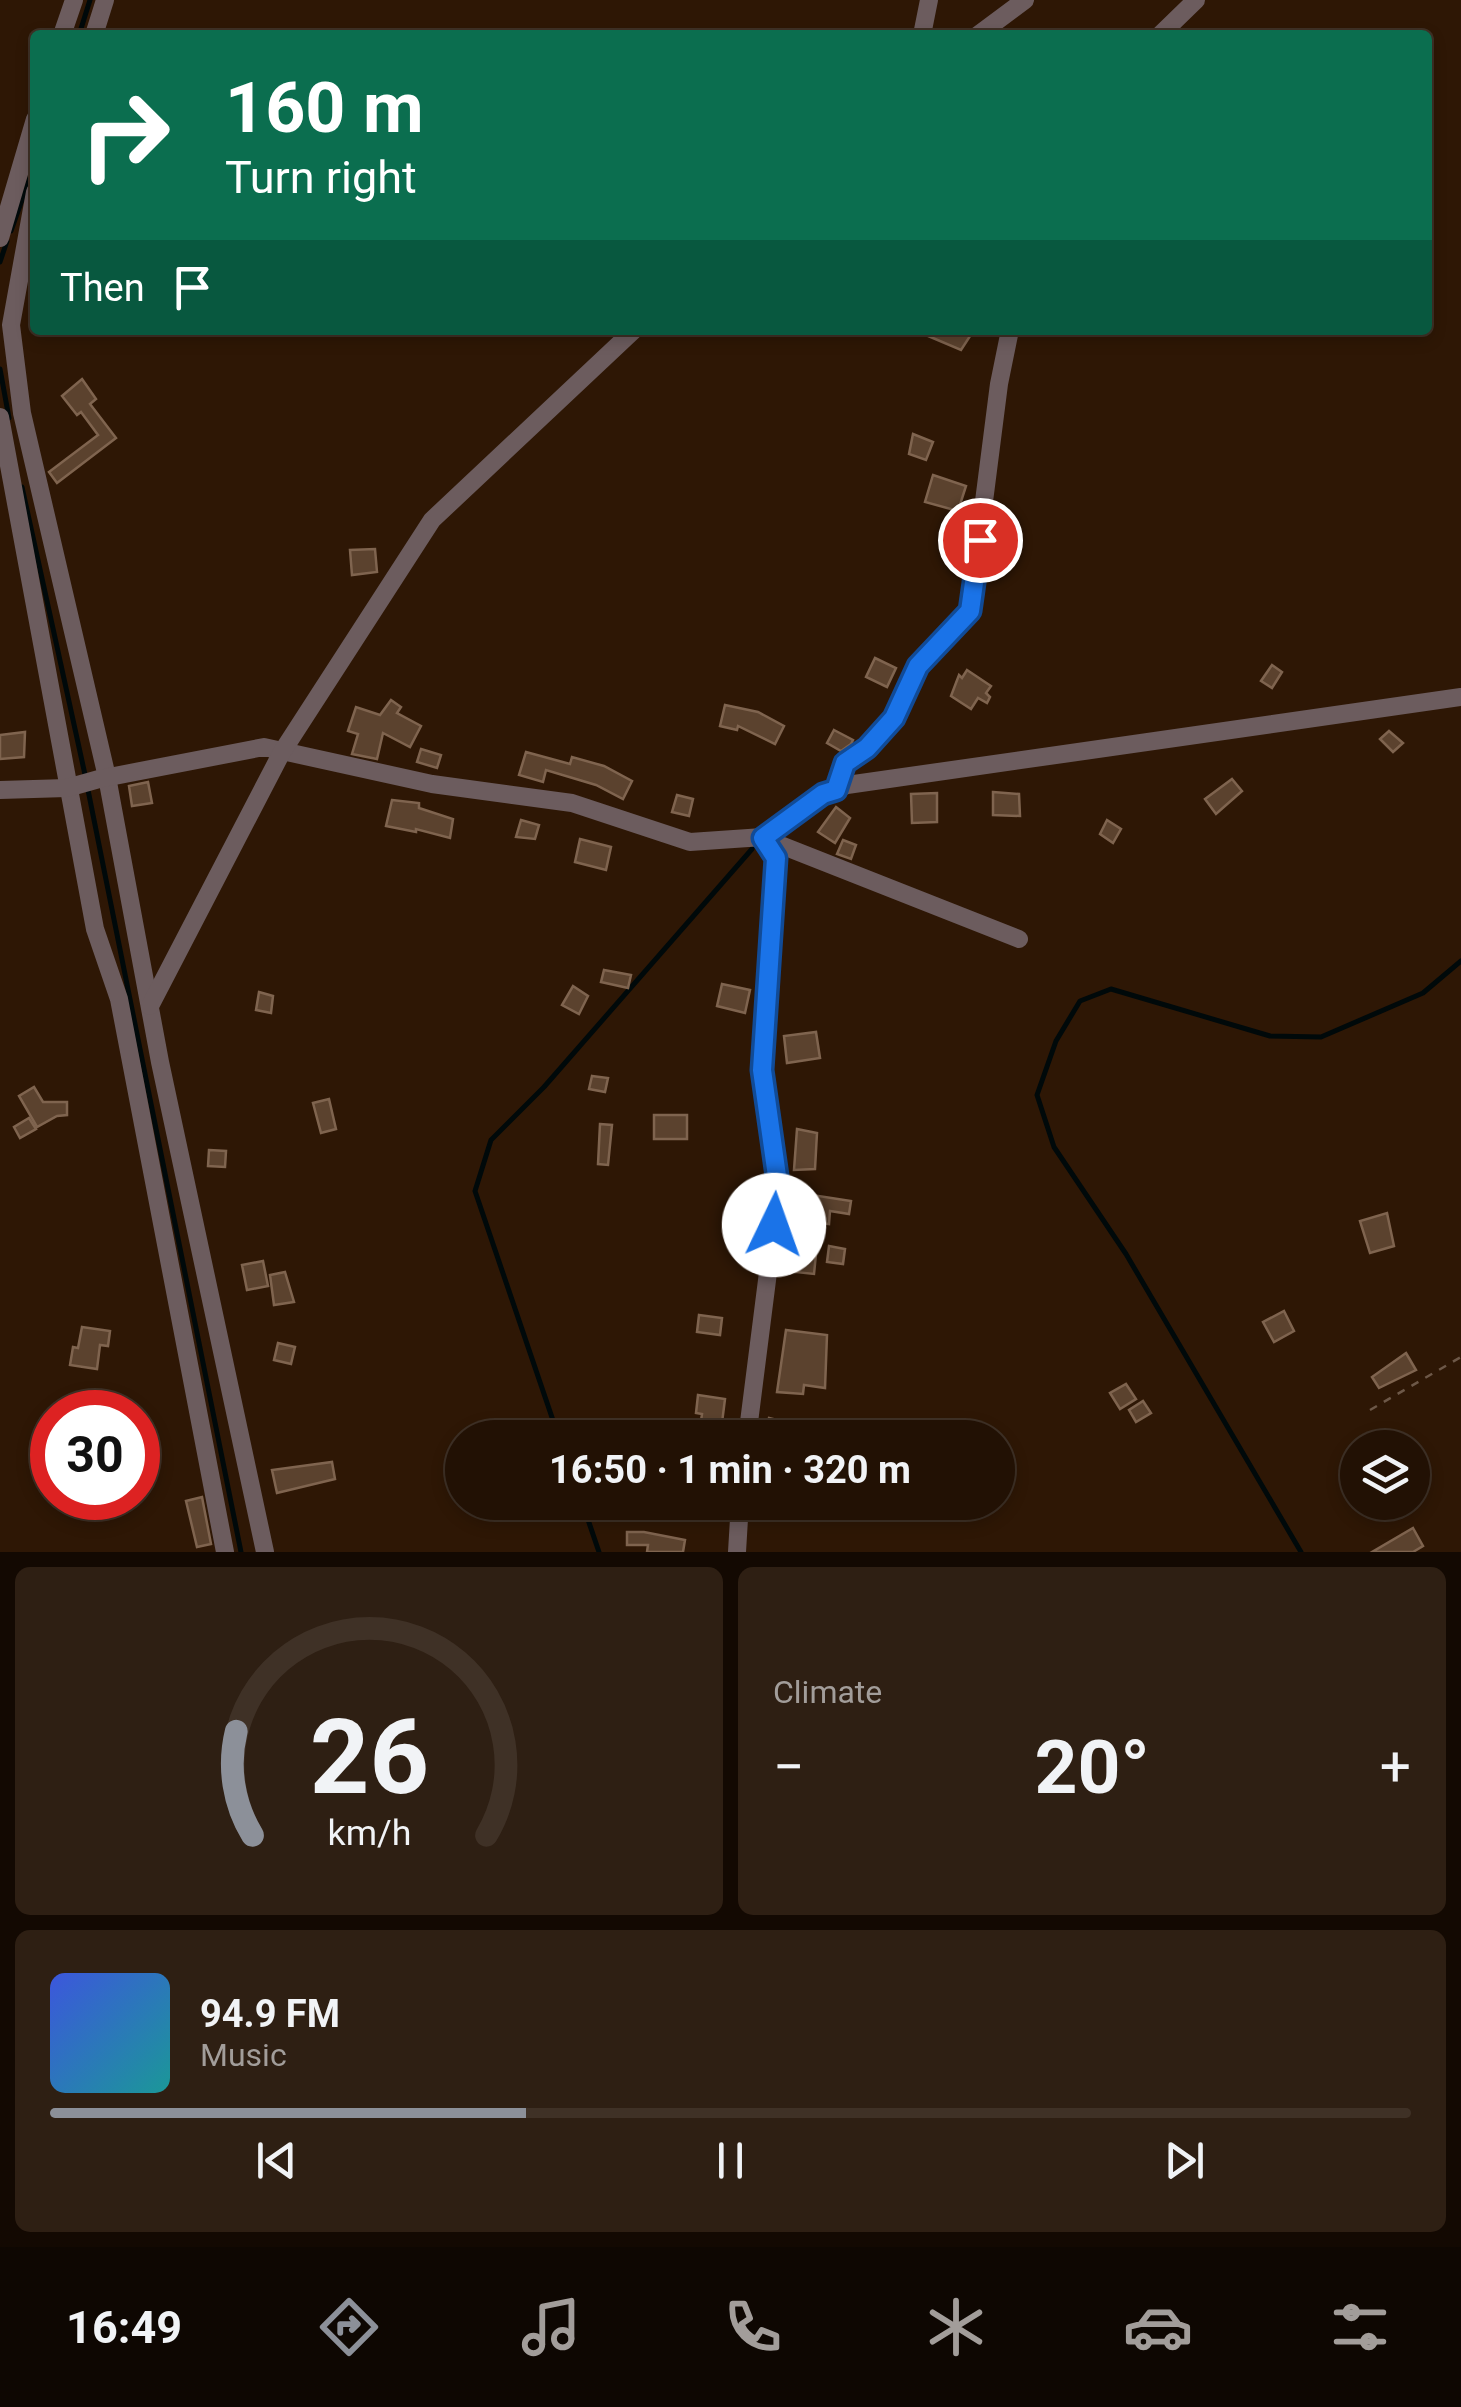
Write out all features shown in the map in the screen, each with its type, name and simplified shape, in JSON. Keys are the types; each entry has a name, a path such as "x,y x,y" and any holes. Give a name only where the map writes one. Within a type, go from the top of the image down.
{"street":[{"path":"64,30 74,0"},
{"path":"96,30 105,0"},
{"path":"923,30 929,0"},
{"path":"985,30 1024,0"},
{"path":"1165,30 1196,0"},
{"path":"0,238 30,136"},
{"path":"30,220 11,325 20,396 266,1552"},
{"path":"150,1006 282,752 432,520 629,335"},
{"path":"836,790 845,763 867,748 894,718 918,666 970,611 999,384 1009,335"},
{"path":"0,417 67,788 95,929 120,999 225,1552"},
{"path":"763,838 823,794 847,785 1461,697"},
{"path":"0,790 67,788 264,747 432,784 572,803 690,842 763,838 1020,939"},
{"path":"749,1420 777,1176 762,1070 776,858 763,838"},
{"path":"737,1552 739,1520"}],"path":[{"path":"1370,1410 1461,1358"}],"building":[{"path":"926,335 971,335 961,350"},
{"path":"82,379 96,399 90,404 116,438 57,483 49,472 98,435 81,412 77,415 62,396"},
{"path":"913,434 933,442 926,460 909,454"},
{"path":"933,475 966,486 958,511 925,502"},
{"path":"375,549 377,572 352,575 350,550"},
{"path":"875,658 896,668 887,687 866,677"},
{"path":"1272,665 1282,672 1272,688 1261,681"},
{"path":"967,670 991,686 986,693 990,697 987,703 978,698 971,709 951,696 959,675 962,678"},
{"path":"391,700 401,707 397,713 421,726 410,747 383,733 377,759 352,754 358,734 348,731 356,707 380,715"},
{"path":"725,705 758,712 784,726 775,744 738,726 737,730 720,726"},
{"path":"834,730 853,740 841,751 827,743"},
{"path":"1389,731 1403,743 1393,752 1380,739"},
{"path":"25,732 24,757 0,759 0,735"},
{"path":"421,749 441,755 437,768 417,762"},
{"path":"526,752 570,764 572,757 604,766 632,781 623,799 596,785 546,770 543,782 519,775"},
{"path":"1232,779 1242,791 1216,814 1205,799"},
{"path":"148,782 152,803 132,806 129,786"},
{"path":"993,792 1019,794 1020,816 993,815"},
{"path":"937,793 937,822 912,823 911,794"},
{"path":"677,795 693,799 689,816 672,812"},
{"path":"392,800 419,803 419,808 453,819 450,838 386,826"},
{"path":"836,807 850,818 835,843 818,832"},
{"path":"521,820 539,825 535,839 516,837"},
{"path":"1107,820 1121,829 1113,843 1100,834"},
{"path":"580,839 611,847 606,870 575,862"},
{"path":"843,840 856,845 851,859 837,854"},
{"path":"604,970 631,975 628,988 601,982"},
{"path":"722,984 750,990 745,1013 717,1006"},
{"path":"573,986 588,996 579,1014 562,1005"},
{"path":"259,992 273,996 271,1013 256,1010"},
{"path":"816,1032 820,1058 787,1063 784,1036"},
{"path":"592,1076 608,1078 605,1092 589,1089"},
{"path":"34,1087 43,1102 67,1102 67,1115 37,1127 19,1096"},
{"path":"329,1099 336,1129 321,1133 313,1103"},
{"path":"654,1115 687,1115 687,1139 654,1139"},
{"path":"29,1118 36,1129 20,1138 14,1127"},
{"path":"600,1124 612,1125 608,1165 598,1164"},
{"path":"797,1129 817,1133 815,1169 794,1170"},
{"path":"209,1150 226,1151 225,1167 208,1166"},
{"path":"799,1193 851,1201 849,1214 830,1211 829,1224 795,1220"},
{"path":"1387,1213 1394,1246 1370,1253 1360,1221"},
{"path":"829,1246 845,1249 843,1264 827,1262"},
{"path":"797,1252 816,1254 814,1274 795,1272"},
{"path":"263,1261 268,1286 247,1290 242,1265"},
{"path":"285,1272 294,1302 274,1305 270,1275"},
{"path":"1284,1311 1294,1331 1274,1342 1263,1322"},
{"path":"699,1315 722,1318 720,1335 697,1332"},
{"path":"82,1327 110,1331 108,1346 100,1345 97,1369 70,1365"},
{"path":"786,1330 827,1335 825,1388 804,1385 803,1394 777,1392"},
{"path":"278,1343 295,1347 291,1364 274,1360"},
{"path":"1406,1353 1416,1370 1379,1388 1372,1377"},
{"path":"1126,1384 1136,1399 1120,1409 1110,1393"},
{"path":"698,1395 725,1399 722,1420 701,1420 702,1414 696,1413"},
{"path":"1143,1401 1151,1413 1136,1422 1129,1410"},
{"path":"332,1462 335,1479 277,1493 272,1470"},
{"path":"202,1497 211,1544 197,1547 186,1501"},
{"path":"1413,1528 1423,1546 1413,1552 1372,1552"},
{"path":"627,1532 685,1540 683,1552 647,1552 648,1545 627,1545"}],"waterway":[{"path":"81,30 90,0"},
{"path":"11,231 30,177"},
{"path":"0,262 7,241"},
{"path":"0,369 9,418"},
{"path":"22,487 84,770 241,1552"},
{"path":"553,1420 475,1191 491,1140 544,1087 752,849"},
{"path":"1301,1552 1126,1254 1054,1147 1037,1095 1056,1041 1080,1001 1111,989 1270,1036 1321,1037 1423,993 1461,961"},
{"path":"588,1520 599,1552"}],"route":[{"path":"774,1225 777,1176 762,1070 776,858 763,838 823,794 836,790 845,763 867,748 894,718 918,666 970,611 980,540"}]}
